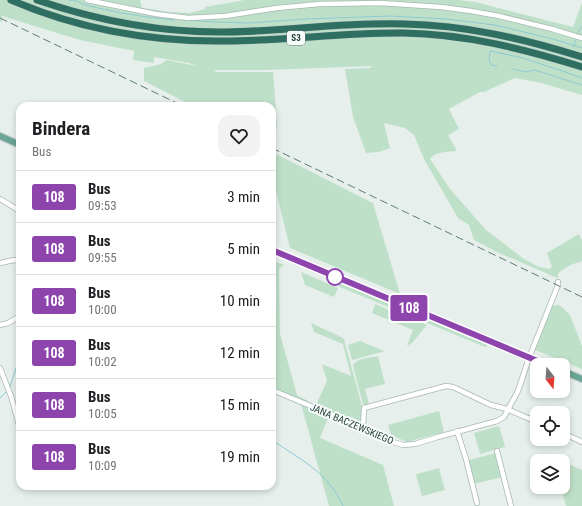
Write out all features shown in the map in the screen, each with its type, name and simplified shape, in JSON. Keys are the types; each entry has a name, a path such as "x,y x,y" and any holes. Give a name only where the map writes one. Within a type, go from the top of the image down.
{"highway":[{"name":"S3","path":"11,0 47,14 72,21 117,31 160,38 197,41 226,41 362,33 427,34 521,49 582,67"},
{"name":"S3","path":"37,0 98,18 174,30 234,32 382,23 421,24 451,27 499,34 547,46 582,57"}],"main road":[{"path":"0,136 16,143"},
{"path":"276,252 529,358"},
{"path":"570,374 582,379"}],"street":[{"path":"87,0 156,14 188,18 225,16 277,8 319,4 380,3 434,6 499,16 582,38"},
{"path":"0,199 16,209"},
{"path":"0,263 16,260"},
{"name":"JANA BACZEWSKIEGO","path":"276,392 403,445 415,444 497,421 504,417 518,391 529,358 558,284"},
{"path":"0,325 8,323 16,318"},
{"path":"0,368 11,396 16,414"},
{"path":"363,428 364,408 446,386 453,387 491,405 507,409 530,419"},
{"path":"457,431 466,459 476,503"},
{"path":"570,436 582,442"},
{"path":"497,451 511,506"}],"green space":[{"path":"0,0 140,0 142,8 190,13 205,9 205,7 243,0 458,0 475,2 573,27 582,3 582,95 541,83 515,78 484,92 480,92 449,109 459,129 448,135 457,151 439,153 432,156 430,159 450,189 486,230 524,259 539,267 549,269 552,267 547,253 579,234 582,241 582,261 563,269 558,274 558,279 557,277 499,253 474,240 469,225 458,218 424,159 414,135 405,128 384,123 390,148 379,152 366,153 353,117 345,69 371,68 371,66 268,70 213,70 217,72 273,72 275,102 185,102 144,81 144,68 161,64 167,60 197,66 189,63 154,57 154,63 133,60 134,51 80,40 2,16 2,22 0,21"},
{"path":"276,154 373,203 400,294 290,248 276,191"},
{"path":"276,262 284,265 279,269 280,334 297,395 308,401 302,401 276,390"},
{"path":"301,272 338,288 334,297 305,285"},
{"path":"338,283 347,284 523,358 526,361 488,345 485,347 340,287"},
{"path":"375,304 427,325 412,343 407,346 413,330 372,313"},
{"path":"559,305 570,315 582,346 582,369 570,364 570,358 555,358 535,350 552,307"},
{"path":"311,323 344,339 363,410 362,422 360,425 316,405 327,381 322,364 351,376 343,344 314,332"},
{"path":"360,341 384,351 352,360 348,345"},
{"path":"378,356 385,384 365,389 369,405 365,405 363,404 353,366 357,361"},
{"path":"301,404 328,418 320,438 383,465 394,506 329,506"},
{"path":"439,411 444,432 407,442 391,435 388,425"},
{"path":"499,426 505,447 480,454 474,433"},
{"path":"496,453 502,477 474,484 468,461"},
{"path":"570,465 582,470 582,506 566,506 563,494 570,494"},
{"path":"439,468 445,490 422,496 416,475"}],"waterway":[{"path":"69,0 116,12 174,20"},
{"path":"184,20 250,23 305,19 390,16 446,19 495,25 553,39 582,48"},
{"path":"578,33 581,27"},
{"path":"573,47 576,39"},
{"path":"497,66 492,65 489,61 490,51 523,58 565,72"},
{"path":"513,69 526,72 533,70 538,71 582,85"},
{"path":"566,71 565,72 582,78"},
{"path":"10,387 16,368"},
{"path":"0,398 6,392"},
{"path":"276,443 322,475 337,494 343,506"}],"railway":[{"path":"0,18 175,102"},
{"path":"276,150 582,297"}],"bus line":[{"name":"108","path":"276,252 530,358"}]}
